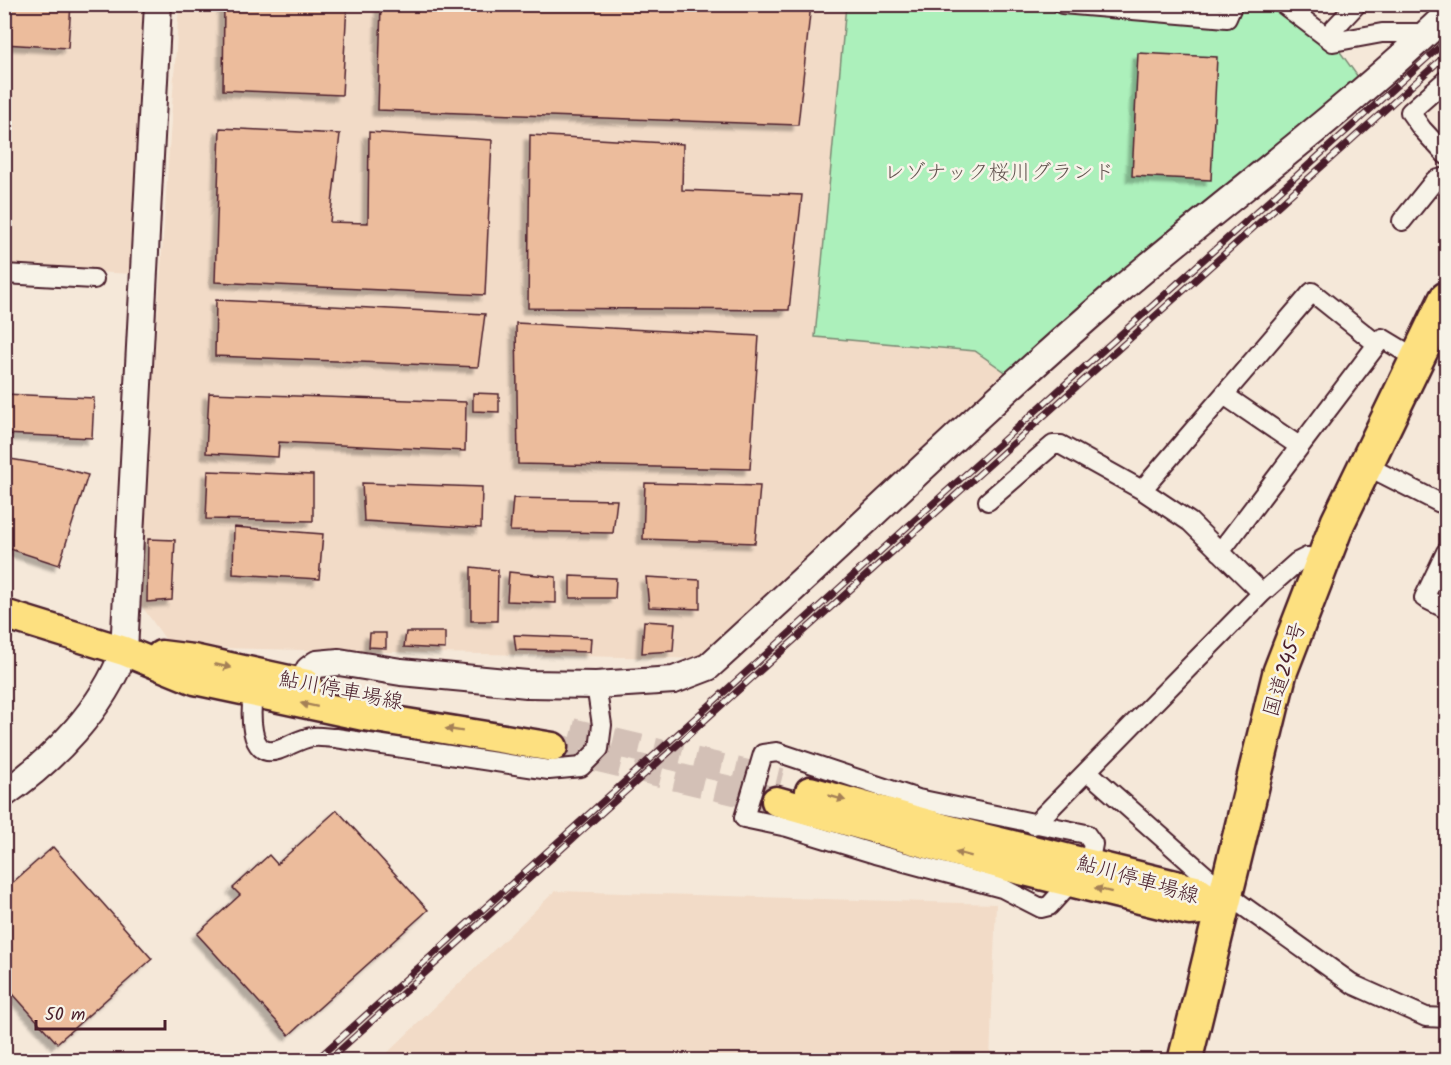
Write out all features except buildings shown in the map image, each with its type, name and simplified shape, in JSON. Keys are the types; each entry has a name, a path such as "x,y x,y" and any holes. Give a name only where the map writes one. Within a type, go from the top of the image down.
{"highway":[{"name":"国道245号","path":"1185,1060 1280,672 1322,559 1446,299"}],"main road":[{"name":"鮎川停車場線","path":"4,614 123,651 195,680 364,716 555,738 193,659 123,651"},
{"name":"鮎川停車場線","path":"778,792 1080,873 1190,911 1223,900"}],"street":[{"path":"4,794 32,775 56,752 115,676 123,651 158,4"},
{"path":"1062,4 1227,18 1233,4"},
{"path":"1283,4 1333,42 1382,33 1427,33"},
{"path":"1326,37 1357,4"},
{"path":"303,684 309,670 317,664 339,662 401,672 527,684 596,685 674,680 708,667 1017,380 1122,288 1366,88 1446,15"},
{"path":"1446,80 1410,112 1446,155"},
{"path":"1402,221 1435,180 1446,177"},
{"path":"4,274 94,279"},
{"path":"1142,490 1312,292 1377,344"},
{"path":"1220,552 1382,338 1417,359"},
{"path":"1224,394 1299,446"},
{"path":"988,501 1053,445 1061,445 1142,490 1190,522 1262,593"},
{"path":"1365,465 1446,506"},
{"path":"1446,552 1424,598 1446,609"},
{"path":"1034,825 1262,593 1297,562 1307,557 1322,559"},
{"path":"253,693 249,719 253,735 262,747 276,751 311,737 328,738 549,770 581,768 599,749 602,724 596,685"},
{"path":"777,752 918,799 1034,825 1086,834 1094,844 1080,873 1049,906 1041,908 1002,888 875,854 787,827 744,818 763,754 777,752"},
{"path":"1087,771 1223,900 1354,985 1426,1017 1446,1018"}],"shaded area":[{"path":"4,5 146,5 132,274 5,267"},
{"path":"179,5 846,5 815,337 975,351 1017,380 709,659 171,647 138,601"},
{"path":"555,891 996,904 990,1060 380,1060"}],"green space":[{"name":"レゾナック桜川グランド","path":"1061,4 1227,18 1233,5 1283,5 1333,42 1366,88 1017,380 975,351 815,337 846,5"}],"tunnel":[{"path":"572,732 781,782"},
{"path":"553,747 776,801"}],"railway":[{"path":"316,1060 1446,41"},
{"path":"329,1060 1446,55"}]}
